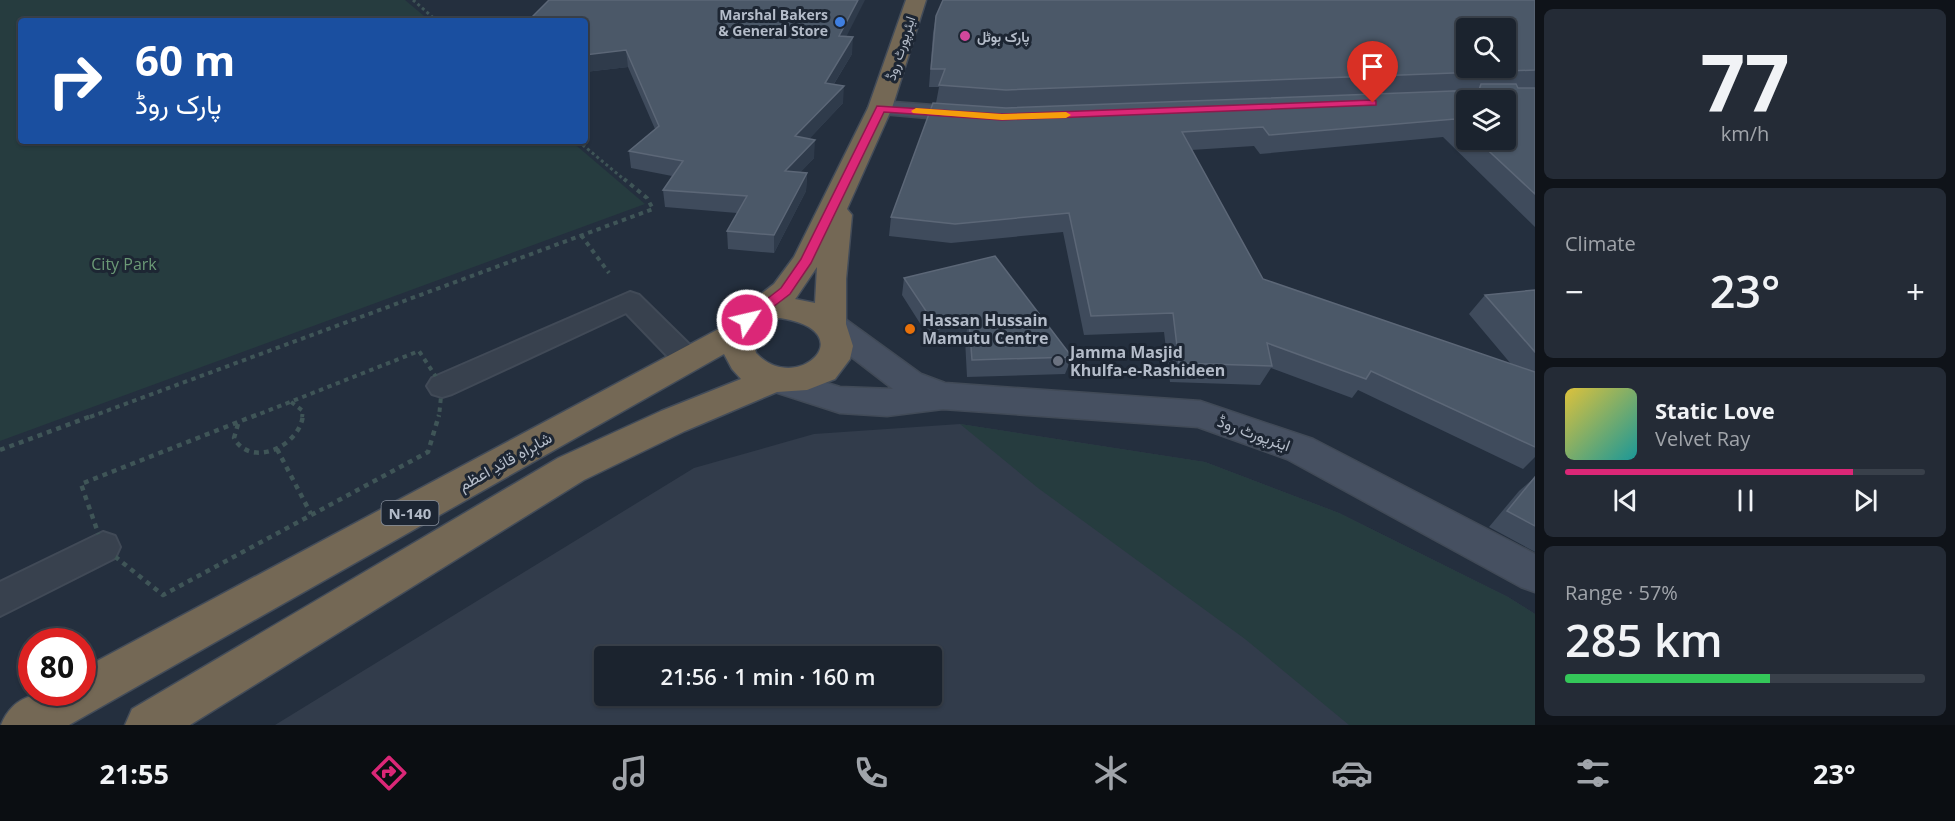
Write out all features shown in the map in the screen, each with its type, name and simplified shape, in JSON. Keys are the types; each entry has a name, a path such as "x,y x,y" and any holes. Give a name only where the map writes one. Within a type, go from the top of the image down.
{"highway":[{"name":"ایئرپورٹ روڈ","path":"750,322 785,291 807,260 880,108 916,0"},
{"name":"ایئرپورٹ روڈ","path":"830,324 831,279 840,195"},
{"name":"N-140","path":"780,307 799,308 816,314 830,324 837,338 837,352 828,365 814,375 794,380 774,379 755,372 742,361 736,347 750,322 780,307"},
{"name":"شاہراہِ قائدِ اعظم","path":"24,725 688,360 750,322"},
{"name":"N-140","path":"148,725 571,469 672,421 774,379"}],"street":[{"path":"880,108 991,117"},
{"name":"ایئرپورٹ روڈ","path":"830,324 909,382 943,396"},
{"name":"ایئرپورٹ روڈ","path":"774,379 840,400 887,403 943,396 1200,414 1300,449 1535,574"}],"lane":[{"path":"442,386 630,301 688,360"},
{"path":"0,600 103,547"}],"path":[{"path":"413,0 434,18"},
{"path":"0,450 653,209 647,198 582,144"},
{"path":"581,235 630,301"},
{"path":"419,351 442,386 438,424 428,452 163,595 103,547 81,484 419,351"},
{"path":"238,424 234,438 235,444 240,449 257,453 277,449 297,435 303,427 303,411 290,402"},
{"path":"277,449 311,514"}],"shaded area":[{"path":"960,424 1205,462 1339,513 1508,597 1535,614 1535,725 275,725 694,468 814,434"}],"green space":[{"name":"City Park","path":"0,0 405,0 426,18 18,18 18,144 575,144 645,204 0,441"},
{"path":"960,424 1205,462 1339,513 1508,597 1535,614 1535,725 1349,725 1245,639 1038,488"}],"building":[{"path":"549,0 858,0 839,36 853,37 825,83 844,86 795,136 815,140 785,171 807,173 774,235 727,231 747,196 663,190 683,161 629,151 659,126 626,50 588,55 588,18 531,18"},
{"path":"943,0 1535,0 1535,70 1516,71 1516,18 1456,18 1456,73 1006,90 939,85 945,69 931,69 936,16"},
{"path":"1481,84 1516,84 1518,88 1535,88 1535,194 1488,150 1516,150 1516,90 1479,90"},
{"path":"1456,91 1456,120 1269,135 1263,127 1182,132 1263,279 1535,372 1535,447 1371,371 1366,379 1267,343 1272,366 1179,363 1173,313 1091,316 1069,213 955,224 891,217 933,103 1006,108"},
{"path":"995,256 1072,357 972,360 969,321 938,329 904,278"},
{"path":"1535,290 1535,352 1485,295"},
{"path":"1535,477 1535,526 1507,511"}],"slow traffic":[{"path":"916,111 1002,117 1066,115"}],"place":[{"name":"Marshal Bakers & General Store","path":"840,22"},
{"name":"پارک ہوٹل","path":"965,36"},
{"name":"Hassan Hussain Mamutu Centre","path":"910,329"},
{"name":"Jamma Masjid Khulfa-e-Rashideen","path":"1058,361"}],"route":[{"path":"747,320 785,291 807,260 880,108 1002,117 1373,103"}]}
